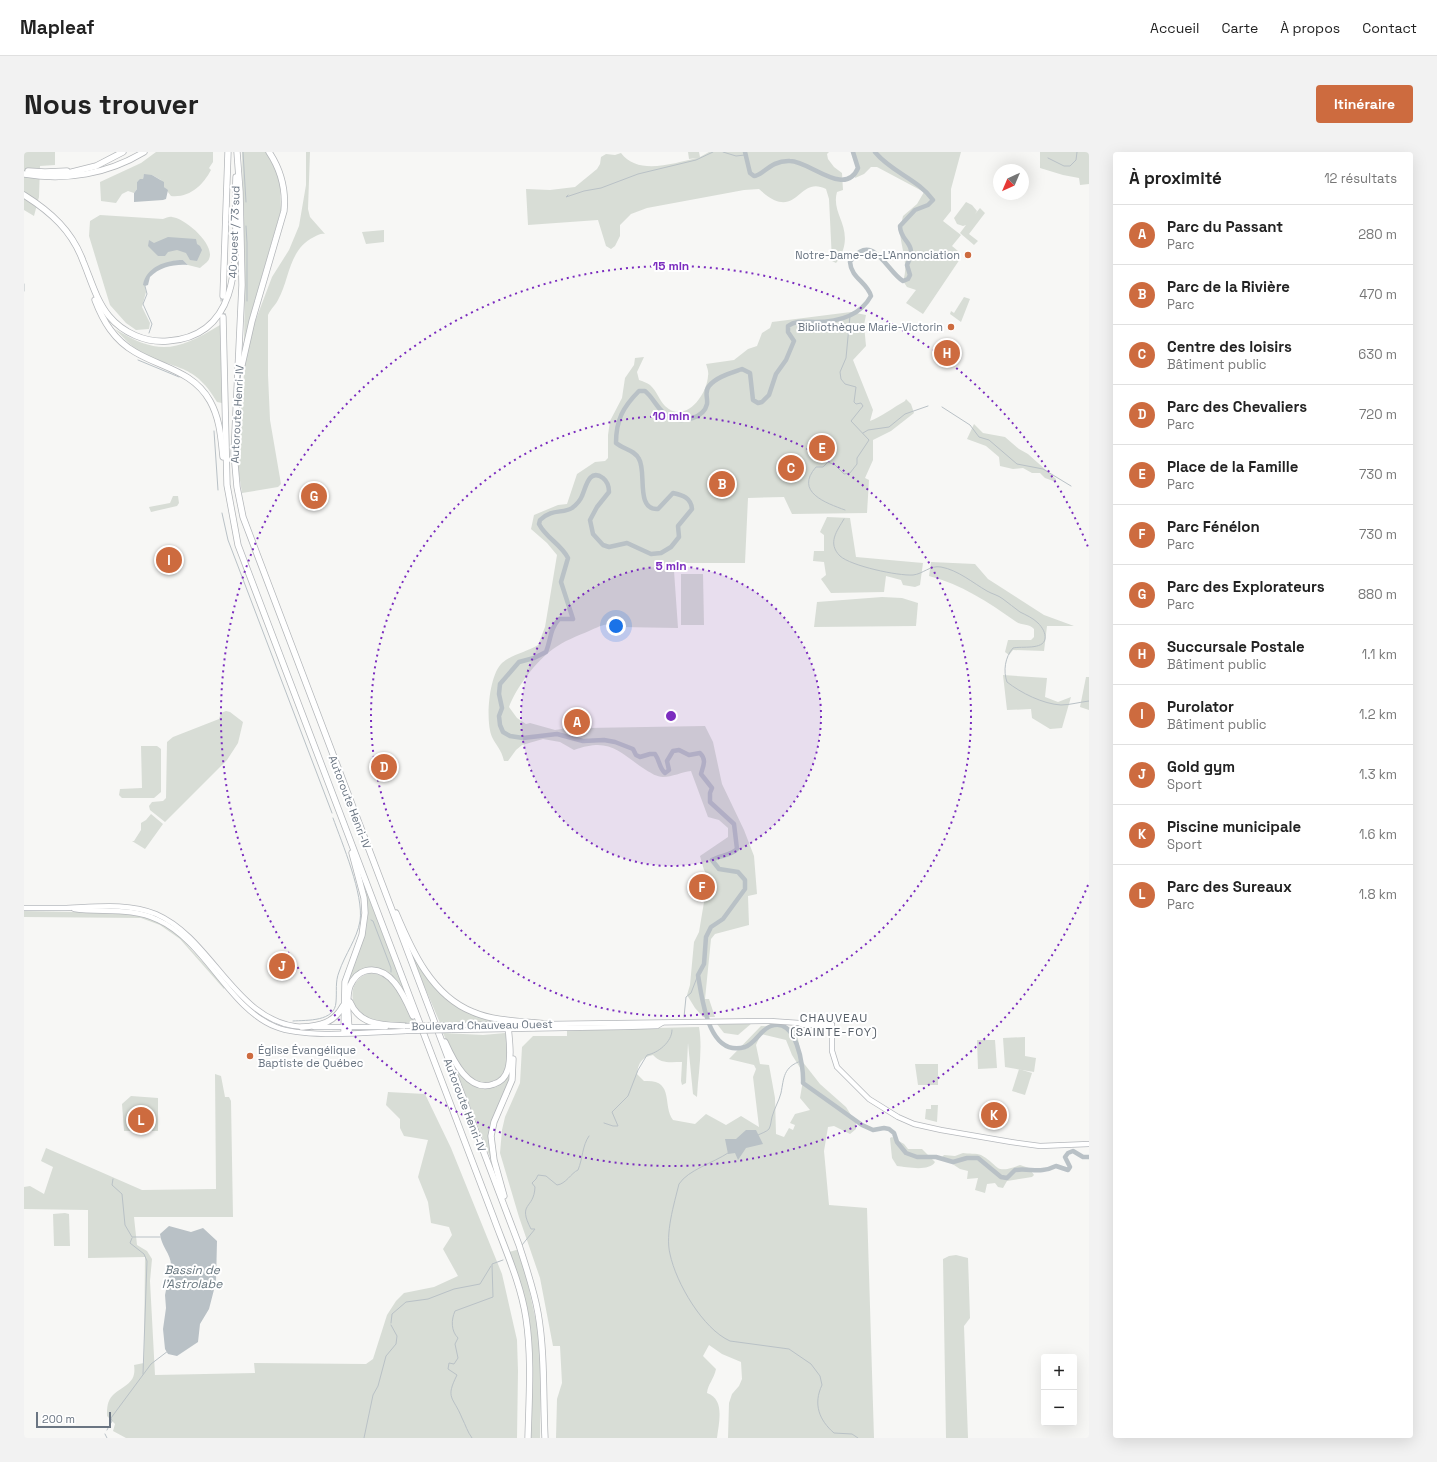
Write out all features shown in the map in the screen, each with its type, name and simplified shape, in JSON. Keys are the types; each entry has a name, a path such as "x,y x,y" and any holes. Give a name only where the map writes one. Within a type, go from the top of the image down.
{"highway":[{"path":"24,172 72,170 93,164 116,152"},
{"path":"24,172 49,174 73,172 104,163 123,152"},
{"path":"24,172 52,177 86,174 115,166 144,152"},
{"path":"223,296 228,152"},
{"path":"238,399 248,333 284,211 282,179 277,165 269,152"},
{"name":"Autoroute Henri-IV","path":"237,153 240,192 242,277 235,470 243,517 406,952 518,1244 531,1283 538,1313 542,1346 545,1438"},
{"name":"40 ouest / 73 sud","path":"42,207 61,224 73,240 98,300 114,322 132,335 147,340 166,342 181,339 195,334 212,322 224,306 231,290 234,273 237,153"},
{"path":"24,195 42,207 70,241 81,262 101,315 112,333 135,352 186,376 201,389 210,400 219,424 227,508 238,545"},
{"name":"Autoroute Henri-IV","path":"223,317 227,485 238,545 285,672 439,1073 521,1296 526,1319 529,1359 528,1438"},
{"path":"353,810 410,946 437,985 454,1002 474,1013 497,1018 549,1024"},
{"path":"338,811 362,887 365,913 362,936 346,976 344,1004 346,1030"},
{"path":"406,952 452,1056 463,1073 472,1081 481,1086 488,1086 496,1084 504,1078 509,1064 510,1027"},
{"path":"346,1030 351,984 364,971 375,970 387,975 404,997 439,1073"},
{"path":"349,998 353,1009 365,1021 373,1024 406,1029"},
{"path":"302,1027 329,1022 337,1016 344,1004"},
{"path":"510,1027 512,1080 494,1122 491,1136 492,1149 518,1244"}],"main road":[{"name":"Boulevard Chauveau Ouest","path":"64,908 126,907 150,912 167,919 184,932 257,1009 280,1023 302,1027 346,1030 657,1026 662,1023"},
{"path":"24,908 64,908 128,912 157,919 181,935 250,1010 266,1022 280,1029 292,1031 346,1030"},
{"name":"Boulevard Chauveau Ouest","path":"510,1027 602,1022 712,1023 775,1021 799,1023 803,1025 832,1025 832,1051 836,1067 869,1098 898,1117 914,1124 1010,1142 1040,1146 1089,1144"}],"shaded area":[{"path":"24,152 55,152 55,165 40,166 39,197 34,216 24,210"},
{"path":"156,152 213,152 213,162 209,168 211,170 200,185 190,193 184,195 171,196 161,180 152,175 144,175 143,179 137,182 137,189 134,193 128,191 122,194 116,203 101,201 100,182 141,163"},
{"path":"242,152 266,152 277,172 280,184 281,210 250,317 244,344 245,277"},
{"path":"306,152 310,152 308,209 310,217 325,234 314,237 299,249 294,257 282,292 268,315 270,420 281,484 278,487 242,493 238,468 238,438 247,343 272,277 289,250 299,226 306,185"},
{"path":"688,152 699,152 700,157 709,152 829,152 827,154 828,159 834,167 842,173 843,190 837,192 836,199 838,213 845,233 845,241 843,250 836,263 832,261 829,199 826,189 816,186 802,192 790,201 782,202 772,199 759,189 744,190 647,208 631,214 620,225 620,236 615,246 611,249 606,246 598,220 528,225 526,189 550,190 575,187 597,169 600,164 601,157 606,154 615,155 621,153 628,160 637,164 657,166 697,158 689,159"},
{"path":"851,152 961,152 951,189 951,211 943,221 961,235 952,246 958,251 960,259 923,314 906,303 916,290 907,287 903,281 905,275 905,263 900,232 903,216 917,204 924,192 877,167 871,167 864,174 855,178 856,167"},
{"path":"1040,152 1089,152 1089,184 1080,185 1079,178 1040,168"},
{"path":"966,202 972,205 977,211 975,214 980,208 985,213 969,234 978,241 974,245 960,233 966,225 963,226 957,224 954,218"},
{"path":"100,215 163,219 171,217 178,219 198,233 208,247 210,253 209,259 200,268 188,265 183,260 177,260 161,266 144,281 146,292 142,307 150,323 149,329 136,330 126,323 110,305 89,236 90,221"},
{"path":"384,230 384,242 366,244 362,232"},
{"path":"964,297 970,299 961,322 950,314 951,311 954,313"},
{"path":"851,312 866,315 864,325 866,346 853,360 873,410 870,421 906,399 911,404 914,413 891,431 873,440 873,460 865,478 869,480 867,513 792,514 784,497 748,498 745,563 683,563 674,571 678,628 621,627 609,624 597,627 571,639 553,649 540,660 527,675 516,692 509,707 517,718 526,724 530,723 555,730 562,729 571,715 583,708 587,712 587,728 705,726 713,742 722,784 744,830 754,856 757,894 748,896 749,925 715,934 711,939 705,999 709,999 715,1017 703,1017 687,995 690,985 694,942 699,932 704,902 708,894 704,894 704,898 694,899 693,875 703,875 703,881 711,881 704,870 700,856 728,837 728,828 719,820 708,817 691,771 661,777 654,775 613,748 597,745 574,750 560,742 543,739 522,745 516,750 508,761 504,761 490,730 489,710 491,687 494,677 502,663 510,657 538,645 545,627 557,555 547,543 531,529 534,515 558,505 567,504 577,474 595,462 605,461 608,458 608,435 610,421 622,398 625,378 634,365 635,358 644,357 637,372 639,380 652,387 665,406 673,411 680,412 687,410 694,405 704,391 707,384 708,374 706,364 734,360 748,349 757,346 762,333 770,328 772,322"},
{"path":"220,325 222,403 217,402 199,379 181,368 149,357 137,350 115,329 130,338 144,343 168,347 192,340"},
{"path":"974,424 983,433 1005,437 1019,449 1028,454 1056,479 1056,482 1045,478 1040,473 1032,473 1023,468 1013,469 1000,466 999,457 986,446 967,439"},
{"path":"316,491 326,502 325,506 309,500 306,493"},
{"path":"173,496 178,496 179,503 177,506 151,512 149,507 170,503"},
{"path":"827,517 850,518 856,557 923,563 920,585 915,587 903,585 901,580 886,576 884,592 831,593 821,579 826,575 824,562 813,561 814,551 824,551 824,535 820,532"},
{"path":"931,562 975,564 988,579 1044,615 1074,626 1047,626 1044,651 1013,650 1009,655 1005,652 1008,640 1031,640 1034,637 1034,629 1030,626 1017,623 963,589 941,579 929,576"},
{"path":"681,574 703,574 704,625 681,625"},
{"path":"882,597 902,598 918,603 916,626 814,627 817,602"},
{"path":"1003,675 1047,678 1045,697 1058,702 1071,697 1062,728 1050,729 1032,718 1031,709 1007,710"},
{"path":"1086,677 1089,677 1089,710 1080,707"},
{"path":"226,711 230,712 243,722 238,743 227,760 165,822 150,810 149,806 152,802 163,801 166,798 167,742 173,737 219,719 221,713"},
{"path":"141,746 157,746 161,749 161,792 154,798 122,798 119,795 120,789 142,788"},
{"path":"390,754 392,755 398,770 376,778 371,762"},
{"path":"151,814 163,824 145,849 132,841 134,841 141,830 141,823"},
{"path":"366,891 405,992 403,993 390,976 365,970 348,989 347,983 366,930 368,915"},
{"path":"24,911 128,913 148,918 165,926 180,937 225,987 224,989 180,939 160,925 141,918 24,917"},
{"path":"405,941 423,973 444,997 471,1013 488,1019 507,1022 440,1023"},
{"path":"370,973 379,975 393,984 403,999 415,1023 388,1024 374,1022 363,1017 354,1005 354,985 363,976"},
{"path":"752,1023 738,1035 724,1033 717,1024"},
{"path":"761,1026 796,1028 802,1061 820,1084 846,1107 856,1123 856,1129 850,1134 834,1126 828,1127 824,1151 829,1205 867,1208 874,1438 728,1438 729,1403 732,1394 739,1386 742,1379 741,1362 722,1354 709,1345 703,1356 716,1369 707,1393 713,1396 719,1406 720,1412 717,1438 556,1438 557,1399 562,1383 560,1346 553,1346 540,1278 519,1217 500,1153 505,1117 520,1083 522,1047 533,1036 567,1036 567,1030 699,1027 700,1053 697,1097 693,1094 688,1043 686,1083 682,1085 681,1081 682,1062 663,1061 659,1060 653,1055 646,1057 641,1061 637,1074 644,1081 654,1081 660,1084 664,1089 670,1114 673,1120 695,1124 706,1114 726,1125 741,1116 759,1127 753,1077 756,1069 754,1065 729,1059","holes":["761,1034 786,1040 792,1055 804,1074 800,1098 810,1110 795,1114 790,1123 795,1125 793,1130 789,1128 784,1137 776,1134 775,1098 769,1065 760,1064 756,1045"]},
{"path":"443,1033 483,1035 505,1033 507,1039 507,1060 506,1068 500,1078 487,1083 478,1082 470,1076 456,1060"},
{"path":"1025,1037 1025,1056 1036,1058 1034,1072 1005,1067 1003,1038"},
{"path":"977,1040 995,1040 997,1068 978,1069"},
{"path":"915,1064 938,1064 938,1085 918,1085"},
{"path":"454,1065 485,1088 495,1086 510,1070 511,1074 489,1141 493,1165"},
{"path":"1019,1069 1032,1073 1025,1095 1012,1091"},
{"path":"215,1074 221,1076 225,1097 229,1097 231,1101 233,1217 134,1217 137,1245 147,1251 152,1259 150,1281 155,1375 255,1373 254,1363 366,1364 373,1359 387,1315 396,1301 404,1293 434,1287 458,1276 443,1249 452,1235 449,1227 431,1223 428,1202 418,1177 428,1140 404,1136 400,1128 400,1119 386,1105 388,1092 425,1094 451,1148 502,1274 517,1340 517,1438 126,1438 113,1431 115,1424 107,1416 108,1402 113,1395 131,1380 134,1365 144,1363 145,1257 88,1258 88,1210 24,1209 24,1187 30,1186 44,1194 53,1167 41,1161 46,1148 142,1190 216,1189"},
{"path":"131,1096 158,1098 158,1131 124,1131 122,1104"},
{"path":"931,1105 938,1105 937,1122 925,1119 926,1109 931,1109"},
{"path":"892,1137 904,1144 908,1149 922,1149 935,1162 928,1167 923,1168 897,1166 892,1158 890,1138"},
{"path":"963,1153 981,1155 1001,1169 1020,1165 1029,1168 1034,1175 1032,1177 1007,1181 1003,1188 998,1187 995,1183 987,1184 985,1193 975,1190 978,1178 967,1179 968,1171 960,1169 942,1157 944,1155 955,1156"},
{"path":"53,1214 69,1214 70,1246 54,1246"},
{"path":"520,1249 538,1330 541,1364 540,1438 531,1438 530,1334 509,1252"},
{"path":"956,1255 968,1258 970,1318 964,1326 968,1438 946,1438 943,1259"}],"water":[{"path":"144,174 152,175 164,182 164,187 168,190 166,199 134,202 134,193 137,189 137,182 140,179 143,179"},
{"path":"168,237 196,239 197,244 202,250 197,261 190,260 186,253 177,250 168,252 165,256 158,256 148,246 149,240 154,243"},
{"path":"183,260 188,265 172,266 158,271 150,277 148,285 143,285 152,269 170,261"},
{"path":"746,1130 756,1130 763,1144 746,1148 738,1160 735,1153 728,1154 725,1139 736,1139"},
{"name":"Bassin de l'Astrolabe","path":"169,1226 191,1232 203,1228 217,1241 216,1282 209,1309 200,1324 198,1342 177,1356 168,1354 165,1349 163,1329 166,1308 165,1295 171,1261 160,1234"}],"waterway":[{"path":"243,152 246,202"},
{"path":"568,195 566,197 584,191 601,188 638,174 696,160 713,152"},
{"path":"723,152 736,156 745,155"},
{"path":"745,152 750,173 754,176 761,174 772,165 783,161 790,161 807,166 827,176 845,180 852,176 858,168 853,152"},
{"path":"875,152 881,159 920,186 933,200 928,205 915,210 900,226 901,232 908,243 911,252 907,265 910,275 908,279 903,281 879,256 872,251 865,250 858,253 850,262 851,267 871,296 861,308 854,313 839,319 823,322 797,322 788,326 788,332 794,341 786,360 776,374 769,395 762,402 758,403 753,400 750,373 742,369 724,376 712,383 706,392 707,404 705,409 702,413 692,418 681,420 667,416 645,391 639,391 633,397 625,408 619,421 616,443 635,454 639,459 646,503 651,508 658,509 673,493 686,498 690,502 692,509 678,526 679,537 671,547 661,553 651,554 627,543 609,547 603,545 593,534 590,520 597,507 609,492 607,483 603,478 598,476 594,475 591,477 580,500 572,508 549,514 540,520 539,524 542,529 562,549 568,558 561,582 573,619 559,619 552,630 546,652 534,658 519,662 500,684 499,694 502,708 499,716 500,725 503,732 510,736 523,738 557,734 583,741 604,740 615,742 633,749 636,755 640,757 655,754 665,773 669,770 667,761 673,751 679,750 689,755 700,753 704,763 701,774 712,788 710,793 710,802 734,824 737,849 732,853 712,860 719,869 738,872 745,880 745,889 723,919 711,927 706,937 704,964 698,975 709,1024 715,1035 723,1044 733,1048 745,1047 752,1043 764,1030 771,1026 780,1025 787,1028 797,1044 802,1066 803,1083 862,1125 873,1130 884,1128 889,1129 894,1133 897,1142 906,1153 917,1157 936,1157 953,1162 967,1158 978,1158 1001,1177 1007,1178 1015,1170 1045,1170 1056,1166 1068,1170 1070,1167 1065,1157 1068,1153 1073,1151 1083,1157 1089,1157"},
{"path":"1048,158 1064,166 1070,166 1076,160 1077,152"},
{"path":"246,226 247,301"},
{"path":"24,284 24,291"},
{"path":"145,286 147,294 143,304 152,324 149,333"},
{"path":"845,510 829,504 815,495 810,490 809,483 810,476 816,467 823,467 828,462 835,465 844,474 850,473 857,464 857,458 869,440 851,421 863,406 861,403 856,404 854,402 856,387 845,384 841,379 840,372 846,358 850,316"},
{"path":"138,360 179,377"},
{"path":"863,433 868,430 889,427 905,414 928,406"},
{"path":"942,407 970,425 979,437 989,440 1017,464 1043,469 1071,486"},
{"path":"214,431 218,490"},
{"path":"222,513 228,540 332,813"},
{"path":"844,519 834,537 834,546 840,556 846,560 875,570 906,575 917,574 933,567 941,567 959,574 1001,598 1038,623 1042,628 1045,639 1040,645 1013,648 1008,656 1006,664 1005,673 1007,682 1025,694 1047,703 1068,705 1089,701"},
{"path":"293,1021 312,1020 326,1017 334,1009 338,976 360,921 359,897 356,884 333,818"},
{"path":"371,920 373,921 391,968 391,972"},
{"path":"684,1017 686,997 691,993 698,975"},
{"path":"604,1123 618,1126 612,1112 628,1096 638,1070 647,1055 656,1052 664,1046 670,1039 672,1030"},
{"path":"758,1135 769,1129 781,1093 785,1074 791,1066 801,1061"},
{"path":"522,1245 535,1229 531,1229 526,1214 527,1206 534,1194 535,1187 532,1183 538,1175 546,1176 557,1185 566,1181 578,1170 585,1144 589,1136"},
{"path":"728,1153 688,1175 679,1184 669,1228 670,1254 678,1278 692,1304 710,1326 720,1335 730,1341 789,1349 811,1364 820,1376 822,1385 818,1399 821,1417 834,1433 852,1434 858,1438"},
{"path":"113,1179 112,1185 122,1194 125,1225 132,1237 160,1237"},
{"path":"132,1238 130,1243 144,1254 147,1261 143,1374"},
{"path":"472,1438 453,1401 451,1393 451,1389 457,1375 448,1369 449,1363 454,1364 458,1358 455,1344 458,1338 453,1329 453,1318 455,1311 493,1297 492,1264 503,1260"},
{"path":"391,1323 392,1314 406,1302 428,1299 454,1289 480,1284 491,1266"},
{"path":"364,1438 373,1395 378,1386 386,1356 396,1344 397,1336 391,1325"},
{"path":"107,1430 112,1421 111,1418 151,1364 168,1351"},
{"path":"105,1434 107,1438"}],"tunnel":[{"path":"223,296 223,317"}],"place":[{"name":"Notre-Dame-de-L'Annonciation","path":"968,255"},
{"name":"Bibliothèque Marie-Victorin","path":"951,327"},
{"name":"Succursale Postale","path":"947,353"},
{"name":"Place de la Famille","path":"822,448"},
{"name":"Centre des loisirs","path":"791,468"},
{"name":"Parc de la Rivière","path":"722,484"},
{"name":"Parc des Explorateurs","path":"314,496"},
{"name":"Purolator","path":"169,560"},
{"name":"Parc du Passant","path":"577,722"},
{"name":"Parc des Chevaliers","path":"384,767"},
{"name":"Parc Fénélon","path":"702,887"},
{"name":"Gold gym","path":"282,966"},
{"name":"Église Évangélique Baptiste de Québec","path":"250,1056"},
{"name":"Piscine municipale","path":"994,1115"},
{"name":"Parc des Sureaux","path":"141,1120"}],"district":[{"name":"CHAUVEAU (SAINTE-FOY)","path":"834,1025"}]}
